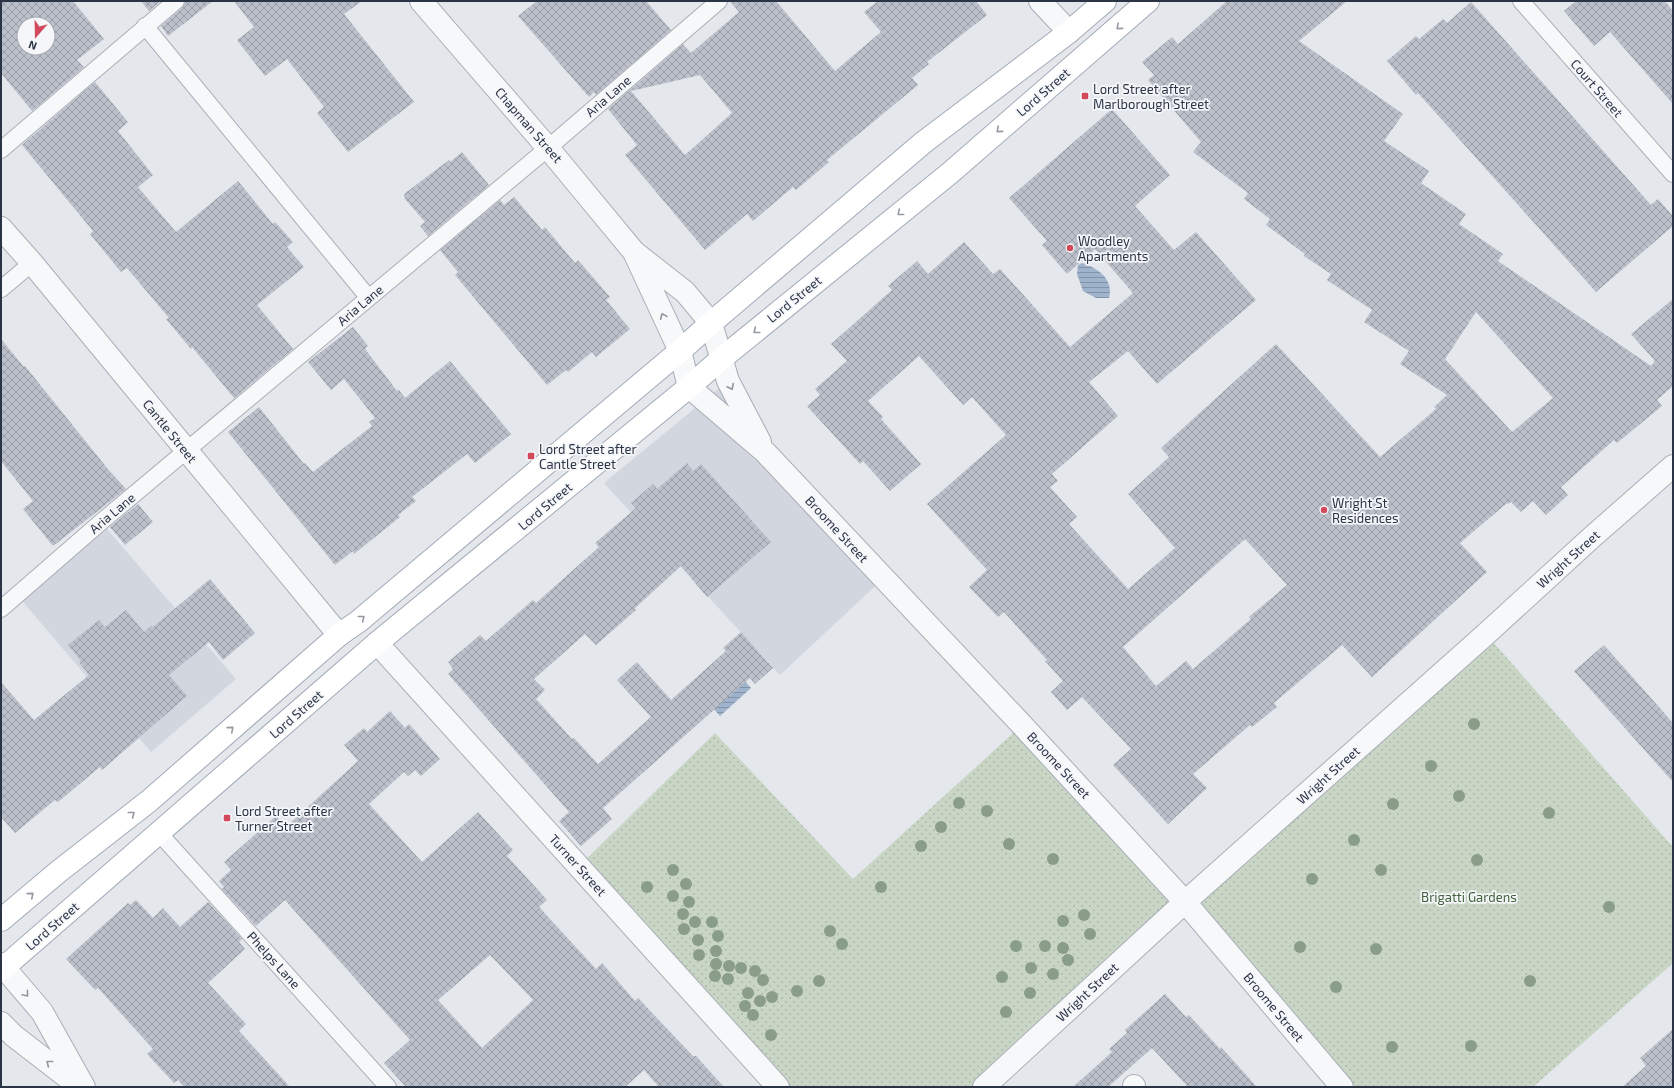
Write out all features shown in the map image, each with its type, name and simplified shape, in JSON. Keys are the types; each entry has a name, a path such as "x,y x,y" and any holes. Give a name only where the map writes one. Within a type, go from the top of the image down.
{"main road":[{"path":"3,917 149,801 339,635 359,621 680,351 710,323 924,142 1069,32 1105,1"},
{"name":"Lord Street","path":"2,967 159,833 377,643 950,172 1148,1"}],"street":[{"name":"Chapman Street","path":"421,1 548,148 634,252 685,292 710,323"},
{"path":"1040,1 1069,32"},
{"name":"Cantle Street","path":"1,228 32,263 339,635"},
{"name":"Chapman Street","path":"634,252 680,351"},
{"name":"Broome Street","path":"710,323 728,381 766,452"},
{"path":"680,351 689,387"},
{"name":"Broome Street","path":"689,387 766,452 1022,725 1185,902 1342,1087"},
{"name":"Wright Street","path":"984,1087 1185,902 1673,466"},
{"name":"Turner Street","path":"377,643 778,1087"},
{"path":"2,967 42,1012 84,1087"},
{"path":"1,1022 14,1036 80,1087"}],"lane":[{"path":"1,150 176,1"},
{"name":"Aria Lane","path":"1,608 368,297 548,148 719,1"},
{"name":"Court Street","path":"1521,1 1673,174"},
{"path":"146,26 368,297"},
{"path":"1,289 32,263"},
{"name":"Phelps Lane","path":"159,833 388,1087"}],"shaded area":[{"path":"728,381 765,452 886,576 780,675 604,483"},
{"path":"101,522 236,679 151,752 17,595"}],"green space":[{"name":"Brigatti Gardens","path":"1486,634 1673,847 1673,963 1533,1087 1342,1087 1185,902"},
{"path":"1022,725 1185,902 984,1087 778,1087 579,866 715,733 853,879"}],"water":[{"path":"1082,263 1099,271 1107,280 1110,291 1109,298 1096,298 1083,291 1077,274 1078,265"},
{"path":"741,677 751,688 720,716 710,705"}],"building":[{"path":"1,1 73,1 104,39 77,60 84,67 32,111 1,73"},
{"path":"141,1 161,1 149,11"},
{"path":"185,1 213,1 168,36 161,26 182,8"},
{"path":"234,1 362,1 344,14 414,102 348,152 317,113 324,107 287,59 265,76 237,40 254,27"},
{"path":"537,1 646,1 671,30 596,95 594,92 589,97 518,16"},
{"path":"730,1 776,1 835,71 881,32 864,12 878,1 976,1 987,15 927,62 929,64 912,78 918,85 827,160 829,162 796,190 793,187 753,221 747,214 705,250 625,155 637,145 608,109 683,44 691,53 739,12","holes":["700,75 732,113 685,155 631,91"]},
{"path":"1227,1 1347,1 1299,41 1403,114 1384,141 1429,171 1421,183 1466,214 1459,224 1503,254 1498,261 1651,366 1655,361 1631,334 1673,299 1673,386 1657,400 1662,406 1617,443 1614,440 1561,487 1568,495 1546,515 1533,501 1521,512 1511,502 1508,504 1507,503 1460,543 1487,572 1372,677 1342,645 1274,703 1277,707 1252,727 1250,725 1193,774 1207,788 1168,824 1113,765 1131,749 1082,697 1067,710 1051,692 1063,681 1045,661 1047,660 1004,612 998,617 969,587 987,570 927,504 1006,435 972,397 963,405 919,356 868,401 883,417 881,419 921,464 890,491 863,461 860,464 807,406 820,395 815,389 847,361 831,344 892,290 888,286 917,261 928,274 964,242 993,274 1000,269 1070,347 1133,293 1095,249 1067,274 1042,245 1047,241 1009,198 1112,109 1170,175 1135,206 1174,250 1196,232 1256,300 1157,384 1128,351 1089,382 1118,416 1052,474 1058,481 1050,487 1077,517 1069,524 1128,589 1175,548 1128,494 1169,457 1161,448 1276,344 1380,457 1436,409 1434,407 1447,395 1400,364 1409,351 1364,322 1372,310 1327,280 1331,274 1304,256 1305,254 1266,225 1270,219 1244,199 1248,193 1193,152 1201,142 1148,80 1154,75 1142,62 1172,37 1178,44","holes":["1476,312 1553,398 1512,432 1445,359","1245,539 1287,585 1249,617 1251,619 1193,669 1186,661 1156,686 1123,647"]},
{"path":"1576,1 1665,1 1673,11 1673,104 1610,32 1594,46 1564,11"},
{"path":"1471,2 1651,205 1658,199 1673,216 1673,226 1596,292 1418,93 1416,95 1387,61 1416,36 1419,39 1443,19 1447,23"},
{"path":"95,82 128,122 118,131 153,175 138,187 176,232 238,181 273,224 275,222 293,242 287,247 304,267 257,305 293,349 234,398 192,347 191,349 166,319 169,318 127,268 121,272 90,234 93,231 22,145"},
{"path":"462,152 489,185 428,236 420,226 425,222 405,199 404,194"},
{"path":"514,197 542,230 545,227 575,263 578,260 610,297 606,300 630,329 596,357 592,352 568,372 566,370 547,385 455,275 458,272 440,250 500,200 504,205"},
{"path":"353,327 368,346 365,349 397,391 399,390 405,398 450,361 511,434 475,463 467,454 412,497 416,501 398,515 400,517 354,554 353,551 335,565 228,432 259,407 304,464 305,463 313,472 372,426 369,422 375,418 344,379 331,390 308,362"},
{"path":"1,339 126,489 53,546 23,509 33,501 1,461"},
{"path":"687,463 693,471 701,464 771,542 707,597 681,566 635,608 636,610 596,645 585,634 534,679 545,690 536,699 572,739 574,738 598,764 651,717 617,680 637,662 671,700 726,651 723,648 741,632 773,668 755,684 750,678 603,808 612,819 581,846 559,821 569,812 448,674 453,669 448,662 480,635 486,641 533,600 536,603 599,547 595,543 636,508 631,503 653,484 657,489"},
{"path":"138,504 153,522 125,545 110,527"},
{"path":"210,579 255,633 223,660 209,642 169,675 187,696 102,770 100,767 58,802 55,800 15,833 1,817 1,682 34,720 89,675 79,662 81,661 68,645 99,620 105,627 126,610 144,632 152,625 153,627"},
{"path":"1604,645 1673,723 1673,782 1574,671"},
{"path":"390,711 405,728 409,724 440,759 421,776 415,770 408,776 404,772 369,804 422,862 478,812 513,850 507,856 547,900 539,907 596,969 602,963 635,1001 638,998 693,1056 696,1056 724,1087 659,1087 644,1070 625,1087 406,1087 384,1063 410,1040 285,900 256,926 222,889 224,887 219,881 231,870 224,862 276,816 286,827 358,761 344,745 364,728 367,732","holes":["490,955 533,1000 482,1048 438,1000"]},
{"path":"136,900 153,918 163,908 180,927 208,902 242,939 239,942 245,949 208,983 246,1024 239,1031 290,1087 184,1087 178,1080 174,1083 147,1054 153,1049 98,988 95,990 66,959 128,903 130,905"},
{"path":"1165,994 1186,1017 1189,1015 1220,1049 1221,1047 1257,1087 1188,1087 1152,1048 1108,1087 1073,1087 1112,1052 1109,1049 1127,1033 1125,1030"},
{"path":"1673,1029 1673,1087 1622,1087 1646,1066 1640,1058"}],"place":[{"name":"Lord Street after Marlborough Street","path":"1085,96"},
{"name":"Woodley Apartments","path":"1070,248"},
{"name":"Lord Street after Cantle Street","path":"531,456"},
{"name":"Wright St Residences","path":"1324,510"},
{"name":"Lord Street after Turner Street","path":"227,818"}]}
